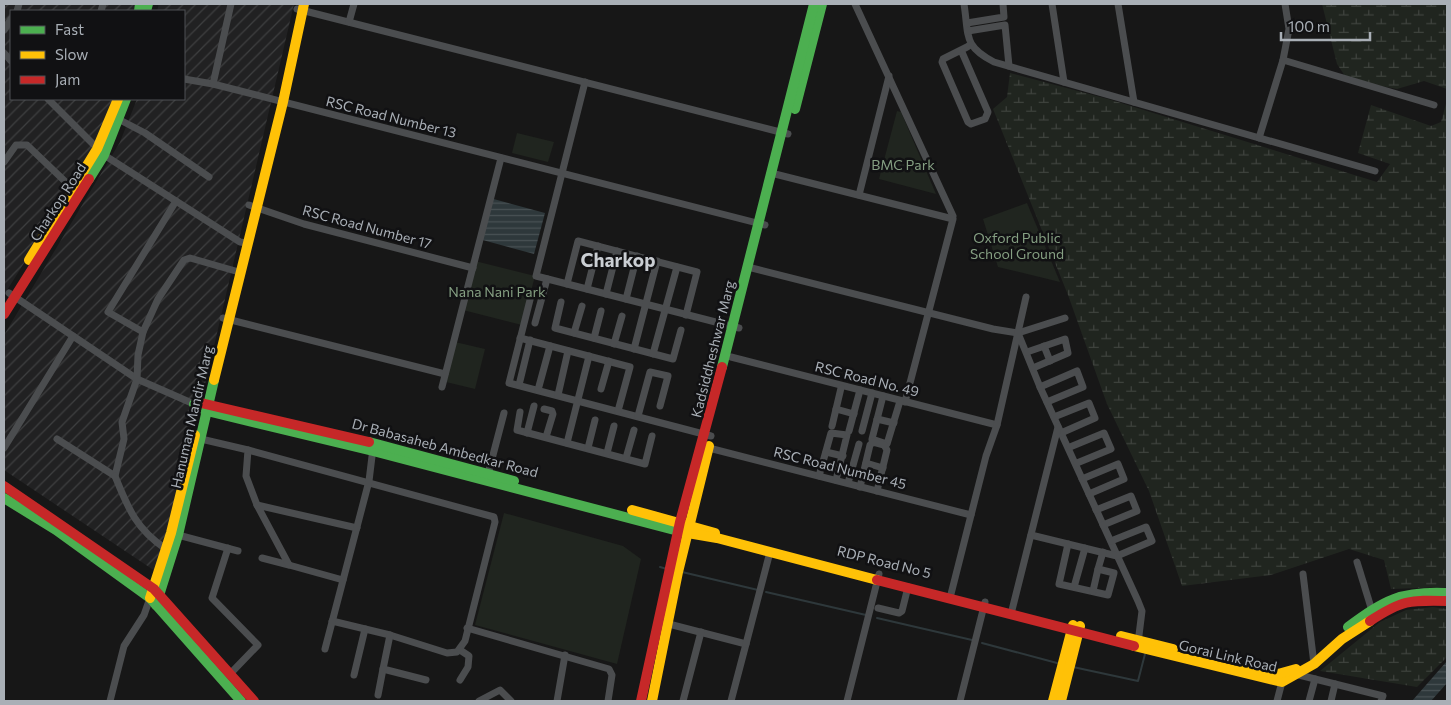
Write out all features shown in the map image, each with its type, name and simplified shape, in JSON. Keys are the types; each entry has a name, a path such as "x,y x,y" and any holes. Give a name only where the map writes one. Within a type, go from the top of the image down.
{"main road":[{"name":"Kadsiddheshwar Marg","path":"652,701 664,622 683,527 775,174 814,4"},
{"name":"Kadsiddheshwar Marg","path":"785,133 822,4"},
{"path":"203,406 280,101 300,7"},
{"name":"Charkop Road","path":"4,314 9,297 73,189 101,152 118,100"},
{"name":"Charkop Road","path":"9,297 120,120 126,100"},
{"name":"Kadsiddheshwar Marg","path":"708,435 731,357 736,327"},
{"name":"Dr Babasaheb Ambedkar Road","path":"203,406 374,447 487,478 683,527"},
{"name":"Hanuman Mandir Marg","path":"155,597 178,535 201,439 203,406"},
{"name":"Hanuman Mandir Marg","path":"165,568 166,548 203,406"},
{"path":"4,486 155,597 254,701"},
{"path":"4,498 56,530 155,597 241,701"},
{"name":"RDP Road No 5","path":"683,527 770,552 951,596"},
{"name":"RDP Road No 5","path":"683,527 718,534 1076,628"},
{"name":"Gorai Link Road","path":"1076,628 1187,657 1288,676 1342,639 1390,599 1405,593 1447,593"},
{"name":"Gorai Link Road","path":"1373,614 1405,602 1438,599 1447,601"},
{"name":"Kadsiddheshwar Marg","path":"642,701 664,622"},
{"path":"1053,701 1076,628"},
{"path":"1061,701 1076,628"}],"street":[{"path":"213,84 231,4"},
{"path":"349,22 354,4"},
{"path":"855,4 953,216"},
{"path":"964,4 970,45 977,53 1009,66 1375,171"},
{"path":"968,27 1004,16 1003,4"},
{"path":"1052,4 1064,82"},
{"path":"1118,4 1134,102"},
{"path":"1259,138 1283,60 1289,29 1284,4"},
{"path":"300,7 349,22 785,133"},
{"path":"968,27 1005,25 1009,66"},
{"path":"962,50 988,112 986,118 971,124 968,122 942,65 943,59 970,45"},
{"path":"1283,60 1434,105"},
{"path":"859,195 889,76"},
{"name":"RSC Road Number 13","path":"185,79 213,84 762,224"},
{"path":"585,82 536,276 736,327"},
{"path":"49,100 101,152 244,243"},
{"path":"120,120 145,133 209,177"},
{"path":"4,162 16,145 27,145 73,189"},
{"path":"442,387 501,158"},
{"path":"775,174 953,219 902,401 887,444 872,439 883,396"},
{"path":"143,332 108,312 176,201"},
{"name":"RSC Road Number 17","path":"252,206 304,224 473,268"},
{"path":"567,284 578,241 677,266 697,272 686,315"},
{"path":"587,289 598,246"},
{"path":"606,294 617,251"},
{"path":"626,299 637,256"},
{"path":"115,476 124,439 122,422 136,379 138,355 143,332 158,299 184,260 190,258 236,271"},
{"path":"634,349 657,262"},
{"path":"653,354 677,266"},
{"path":"751,268 1018,333 1065,318"},
{"path":"536,323 547,279"},
{"path":"531,296 509,383 708,435"},
{"name":"Dr Babasaheb Ambedkar Road","path":"9,297 136,379 203,406"},
{"path":"951,596 986,456 997,425 1026,297"},
{"path":"561,302 555,328 673,359 681,330"},
{"path":"574,333 582,306"},
{"path":"594,338 600,311"},
{"path":"614,344 622,316"},
{"path":"226,319 445,374"},
{"path":"1018,333 1040,387 1142,611 1138,644"},
{"path":"4,448 72,336"},
{"path":"520,338 630,366 618,411"},
{"path":"1027,352 1065,339 1068,353 1032,368"},
{"path":"519,385 530,340"},
{"path":"538,390 550,346"},
{"path":"1044,346 1050,361"},
{"path":"558,395 568,350"},
{"path":"567,442 589,356"},
{"name":"RSC Road No. 49","path":"731,357 997,425"},
{"path":"601,388 609,361"},
{"path":"1040,387 1077,371 1083,387 1047,402"},
{"path":"638,416 650,372 668,376 660,406"},
{"path":"832,426 841,388"},
{"path":"849,432 860,390"},
{"path":"862,431 872,393"},
{"path":"1054,417 1089,403 1095,418 1060,430"},
{"path":"527,433 534,406"},
{"path":"544,409 552,411 553,414 546,437"},
{"path":"836,409 854,414"},
{"path":"520,412 516,429 645,464 652,436"},
{"path":"487,478 504,413"},
{"path":"877,419 894,423"},
{"path":"588,448 595,420"},
{"path":"607,453 614,426"},
{"path":"626,458 634,430"},
{"path":"1012,612 1060,430"},
{"path":"819,476 832,433 847,435 836,480"},
{"path":"1070,447 1104,433 1110,449 1077,463"},
{"path":"57,439 115,476 131,514 149,537 166,548"},
{"path":"201,439 369,481 494,517 460,650"},
{"path":"860,486 870,445 873,442 887,447 877,491"},
{"path":"848,483 859,444"},
{"path":"325,648 369,481 374,447"},
{"name":"RSC Road Number 45","path":"705,447 971,515"},
{"path":"248,450 246,476 258,505 289,566"},
{"path":"826,452 843,456"},
{"path":"866,463 883,468"},
{"path":"1082,479 1118,464 1124,479 1089,494"},
{"path":"1096,510 1131,496 1137,511 1103,525"},
{"path":"258,505 357,528"},
{"path":"1031,535 1117,556 1152,541 1146,527 1111,541"},
{"path":"178,535 238,551"},
{"path":"1068,544 1059,584 1108,595 1114,573 1098,569"},
{"path":"228,548 212,598 258,645 230,674"},
{"path":"1074,587 1085,548"},
{"path":"731,701 770,552"},
{"path":"1093,591 1102,552"},
{"path":"262,558 343,580"},
{"path":"1357,562 1373,614"},
{"path":"1303,574 1313,660"},
{"path":"847,701 878,577"},
{"path":"878,608 899,613 902,611 908,587"},
{"path":"110,701 124,646 155,597"},
{"path":"960,701 984,604"},
{"path":"332,621 390,635 447,653 460,650 469,656 468,667 460,680"},
{"path":"664,622 746,644"},
{"path":"467,628 609,669 612,675 608,701"},
{"path":"354,675 366,629"},
{"path":"683,701 701,632"},
{"path":"378,695 390,635"},
{"path":"557,701 565,655"},
{"path":"383,669 426,680"},
{"path":"1277,701 1288,676 1315,679 1382,696 1381,701"},
{"path":"1309,701 1315,679"},
{"path":"1331,701 1334,684"},
{"path":"478,701 500,690 510,701"}],"shaded area":[{"path":"4,4 137,4 136,10 10,10 10,100 115,100 85,166 4,295"},
{"path":"159,4 294,4 163,564 155,571 4,470 4,335 120,142 137,100 185,100 185,10 157,10"},
{"path":"490,198 545,213 534,254 479,239"},
{"path":"1447,661 1447,683 1431,701 1412,701"}],"green space":[{"path":"1322,4 1447,4 1447,89 1424,81 1397,89 1347,79 1337,64"},
{"path":"1010,73 1108,99 1377,182 1390,164 1358,153 1371,105 1431,126 1441,122 1447,100 1447,587 1391,589 1384,560 1349,549 1271,575 1182,586 1149,491 1107,404 1068,295 993,109 1007,97"},
{"name":"BMC Park","path":"897,111 901,112 936,194 879,179"},
{"path":"517,133 554,142 548,162 512,153"},
{"name":"Oxford Public School Ground","path":"1027,203 1060,282 998,267 983,219"},
{"name":"Nana Nani Park","path":"471,260 535,276 522,325 459,309"},
{"path":"455,342 485,349 475,389 446,382"},
{"path":"504,513 623,546 641,559 617,664 475,625"},
{"path":"1433,607 1447,609 1447,657 1417,687 1320,671 1380,622 1406,610"}],"waterway":[{"path":"660,567 667,569"},
{"path":"682,572 758,590"},
{"path":"766,592 866,615"},
{"path":"877,618 972,640"},
{"path":"982,643 1057,663"},
{"path":"1073,667 1138,681 1145,654"}],"traffic: fast":[{"path":"139,10 140,4"},
{"path":"146,10 148,4"},
{"path":"722,367 814,4"},
{"path":"795,109 822,4"},
{"path":"89,179 104,155 126,100"},
{"path":"156,605 178,535 214,380"},
{"path":"194,404 207,411 373,451 682,532"},
{"path":"369,442 514,481"},
{"path":"4,498 56,530 150,598 241,701"},
{"path":"1348,627 1372,610 1394,599 1417,594 1447,593"}],"traffic: slow":[{"path":"214,380 283,102 304,4"},
{"path":"29,260 97,149 118,100"},
{"path":"150,598 171,533 195,435"},
{"path":"652,701 678,572 709,446"},
{"path":"632,510 715,533"},
{"path":"682,532 717,538 877,580"},
{"path":"1134,646 1282,682 1314,664 1342,639 1370,621"},
{"path":"1053,701 1073,625"},
{"path":"1061,701 1080,626"},
{"path":"1121,636 1173,649"},
{"path":"1245,668 1278,674 1296,669"}],"traffic: jam":[{"path":"4,314 89,179"},
{"path":"641,701 680,522 722,367"},
{"path":"201,403 369,442"},
{"path":"4,486 154,589 254,701"},
{"path":"877,580 1134,646"},
{"path":"1370,621 1398,605 1414,601 1447,601"}],"district":[{"name":"Charkop","path":"618,260"}]}
